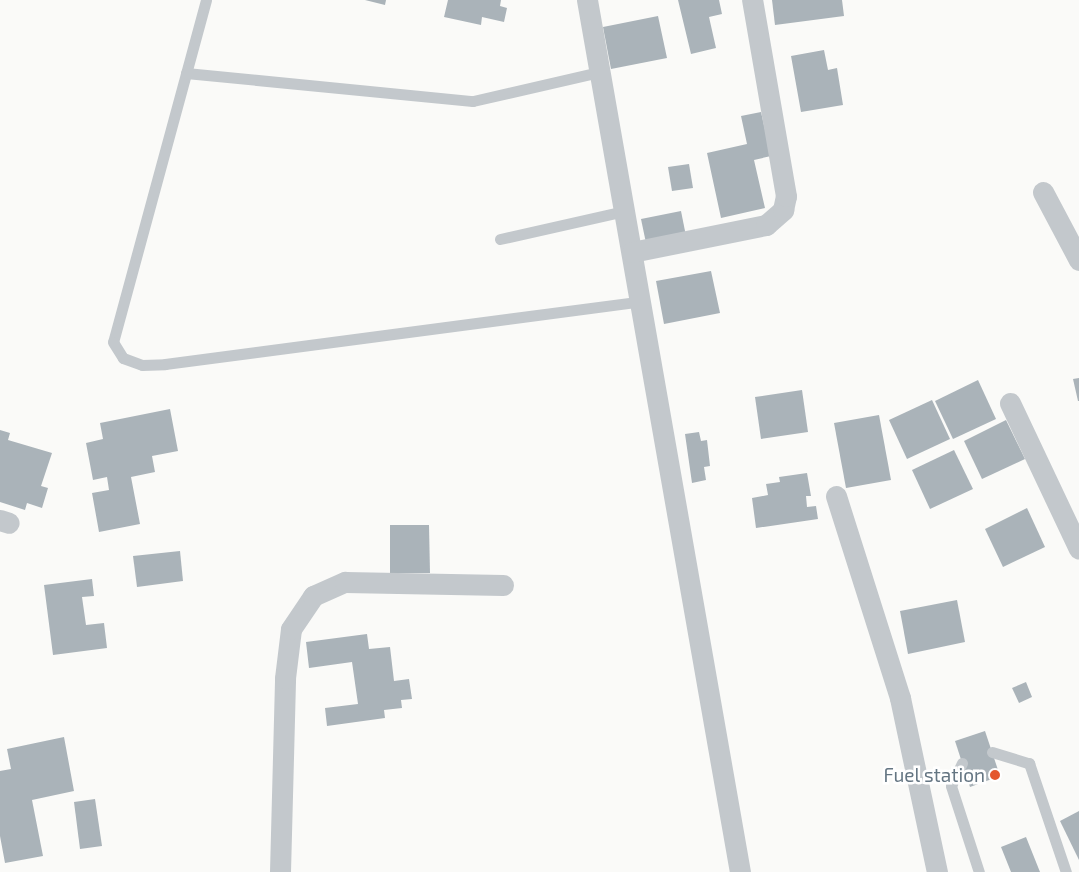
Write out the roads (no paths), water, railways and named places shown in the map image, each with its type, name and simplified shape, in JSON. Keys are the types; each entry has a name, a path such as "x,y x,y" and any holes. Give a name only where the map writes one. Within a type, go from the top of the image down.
{"street":[{"path":"587,0 740,872"},
{"path":"632,252 766,225 784,210 786,196 752,0"},
{"path":"1043,192 1079,260"},
{"path":"1010,404 1079,549"},
{"path":"836,496 900,698 937,872"},
{"path":"280,872 285,678 291,629 313,596 345,582 503,585"}],"lane":[{"path":"206,0 113,342 123,358 142,366 166,364 641,302"},
{"path":"186,73 473,101 600,72"},
{"path":"500,239 624,211"},
{"path":"992,752 1029,763 1066,872"},
{"path":"962,763 951,786 979,872"}],"place":[{"name":"Fuel station","path":"995,775"}]}
